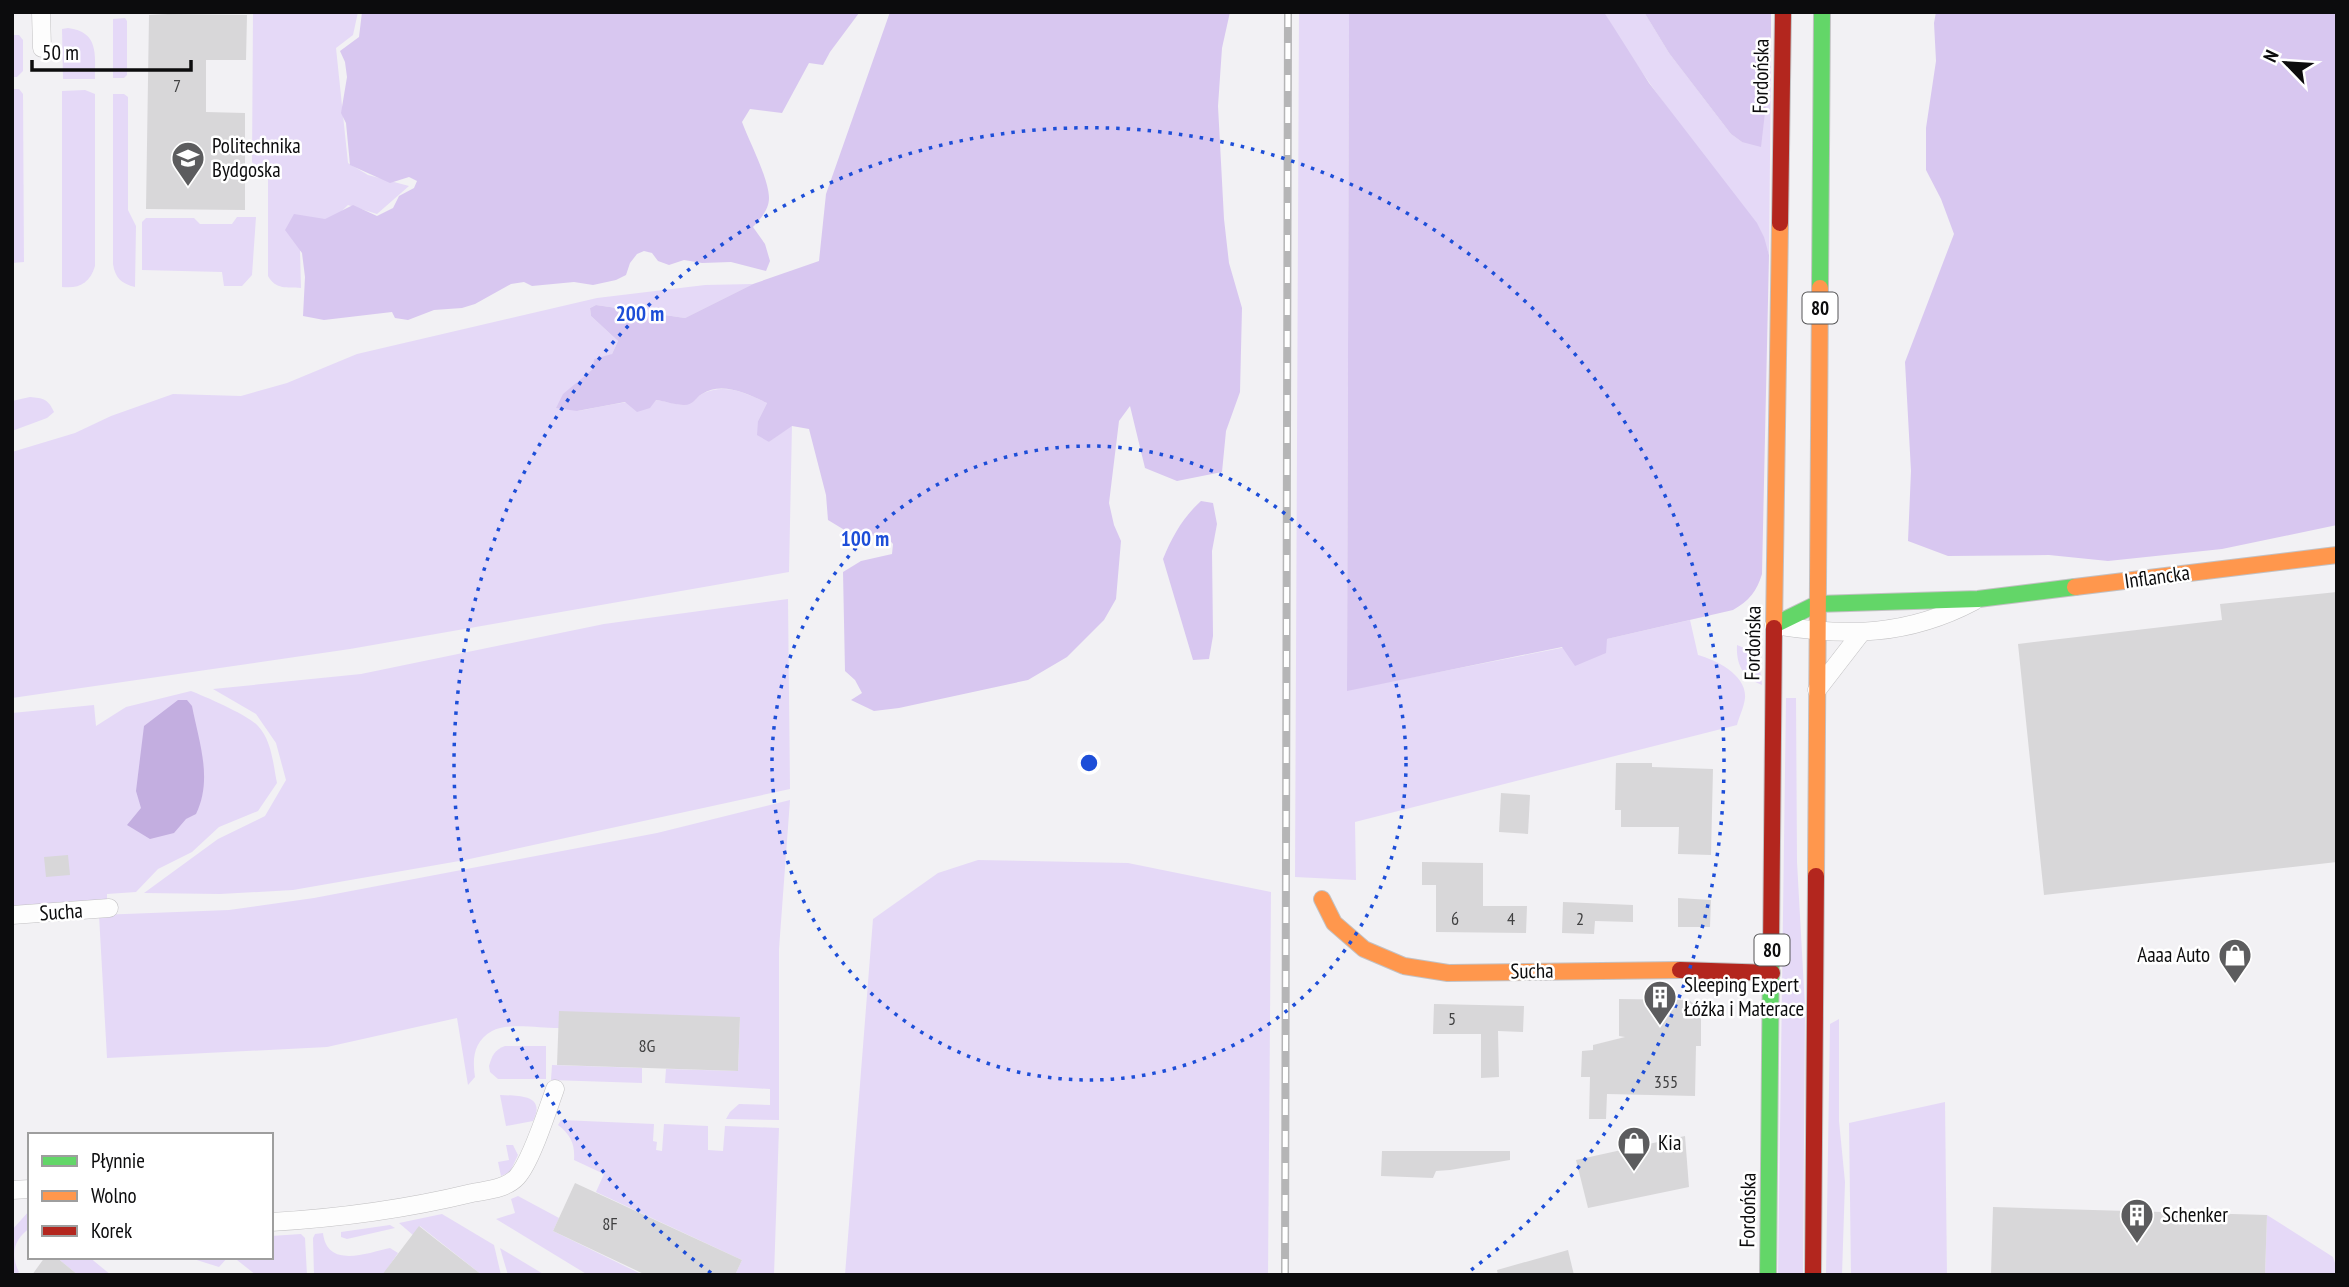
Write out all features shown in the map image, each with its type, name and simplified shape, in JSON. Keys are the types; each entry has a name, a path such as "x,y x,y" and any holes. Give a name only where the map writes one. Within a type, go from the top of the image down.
{"main road":[{"name":"Fordońska","path":"1768,1275 1783,12"},
{"name":"80","path":"1812,1275 1822,12"},
{"name":"Inflancka","path":"1817,604 1978,599 2337,555"},
{"path":"1774,625 1817,604"},
{"name":"Sucha","path":"1322,899 1334,923 1364,949 1404,966 1448,973 1647,969 1772,973"}],"street":[{"path":"41,12 42,48"},
{"name":"Inflancka","path":"1774,625 1817,632 1861,633 1895,628 1950,614 1978,599"},
{"path":"1817,690 1861,633"},
{"name":"Sucha","path":"12,915 109,908"},
{"path":"273,1222 328,1219 379,1212 509,1184 519,1175 540,1131 555,1089"}],"shaded area":[{"path":"253,12 358,12 353,35 336,48 348,163 368,175 409,186 377,214 348,205 300,251 301,288 278,286 268,276 268,167 255,166 252,162"},
{"path":"362,12 859,13 823,65 809,63 782,113 750,109 742,122 768,190 769,198 764,214 753,227 765,244 770,261 766,271 731,262 702,263 684,260 669,265 658,261 652,253 644,251 637,254 630,263 626,275 593,285 574,282 532,286 524,282 511,284 475,304 434,310 408,320 395,318 392,312 324,320 303,316 305,277 302,253 285,230 294,214 325,219 353,205 377,216 393,208 399,196 414,188 417,181 409,177 390,183 350,165 346,123 341,113 347,77 340,51 359,37"},
{"path":"890,12 1230,12 1222,48 1218,106 1229,263 1242,308 1240,392 1226,431 1222,472 1177,481 1145,468 1130,406 1119,421 1109,503 1121,541 1116,599 1104,620 1067,657 1028,680 874,711 851,700 862,693 855,680 845,671 843,572 861,561 892,554 893,544 885,535 856,537 828,520 826,495 809,429 792,426 769,442 757,435 758,421 767,403 726,389 710,390 687,405 656,400 650,408 637,412 625,402 577,411 556,408 563,394 593,369 594,359 612,354 618,341 591,316 590,308 596,305 685,318 753,284 819,261 826,194"},
{"path":"1299,12 1349,12 1347,690 1690,620 1698,655 1721,665 1736,676 1741,682 1745,698 1737,725 1355,822 1356,880 1295,877"},
{"path":"1349,12 1604,12 1649,83 1757,223 1769,255 1762,574 1752,595 1739,607 1607,639 1606,653 1575,666 1562,647 1347,691"},
{"path":"1604,12 1644,12 1669,53 1731,134 1742,142 1771,60 1769,255 1752,219 1655,91"},
{"path":"1644,12 1771,12 1771,60 1761,147 1742,142 1731,134 1669,53"},
{"path":"1936,12 2337,12 2337,525 2222,549 2108,561 2049,555 1948,556 1908,541 1911,471 1905,362 1954,234 1941,199 1926,170 1926,128 1936,61"},
{"path":"125,18 127,75 124,78 113,78 113,19"},
{"path":"62,29 78,30 90,39 95,53 95,79 63,79"},
{"path":"12,35 19,35 23,40 23,71 17,77 12,77"},
{"path":"12,89 19,89 23,94 24,262 12,263"},
{"path":"85,90 95,94 95,266 83,284 62,287 62,91"},
{"path":"113,94 124,94 128,97 128,210 136,226 135,287 120,280 113,264"},
{"path":"237,217 256,217 252,275 242,286 224,286 222,272 142,270 142,222 146,218 194,218 200,224 232,224"},
{"path":"753,284 685,318 596,305 590,308 591,316 618,341 612,354 564,394 577,411 644,400 686,404 704,393 720,389 737,391 767,403 758,421 769,442 792,425 789,572 350,649 12,698 12,452 75,433 111,416 173,394 241,396 287,383 357,354 597,298 705,285"},
{"path":"30,397 45,400 54,412 47,418 12,431 12,401"},
{"path":"1201,501 1213,503 1217,524 1212,551 1213,636 1209,659 1193,660 1163,559 1179,528"},
{"path":"788,599 790,789 465,860 293,890 220,894 144,893 218,839 265,816 286,780 276,743 256,714 213,689 361,674 604,624"},
{"path":"1737,645 1753,655 1760,671 1762,685 1745,675 1739,665"},
{"path":"191,691 246,717 263,732 271,753 277,783 258,811 219,827 192,852 158,869 136,892 107,894 107,902 12,909 12,713 94,705 96,726 126,707"},
{"path":"1786,698 1796,698 1797,862 1805,1007 1803,1275 1778,1275"},
{"path":"178,700 187,700 192,706 203,760 204,787 196,814 186,819 174,833 150,839 127,825 141,808 136,791 144,726"},
{"path":"790,800 779,949 779,1120 726,1119 739,1104 770,1105 770,1089 665,1083 666,1069 738,1071 740,1018 584,1027 499,1028 486,1035 478,1045 474,1057 475,1077 468,1085 457,1018 327,1047 107,1058 99,915 229,910 314,898 657,833"},
{"path":"978,860 1128,863 1271,892 1268,1275 845,1275 873,919 938,873"},
{"path":"1839,1019 1839,1121 1845,1182 1842,1275 1826,1275 1830,1024"},
{"path":"505,1046 546,1046 546,1079 498,1079 490,1072 489,1066 498,1049"},
{"path":"552,1065 642,1068 642,1083 551,1080"},
{"path":"500,1095 533,1101 536,1112 533,1121 506,1126"},
{"path":"1945,1102 1947,1275 1851,1275 1849,1123"},
{"path":"561,1120 654,1124 653,1141 657,1142 656,1150 662,1151 664,1124 708,1126 708,1150 723,1151 725,1126 779,1128 774,1275 735,1275 742,1260 596,1192 604,1174 574,1160 571,1140 558,1125"},
{"path":"506,1145 513,1145 518,1155 510,1172 501,1176 498,1162 509,1160"},
{"path":"518,1196 559,1218 553,1231 643,1275 588,1275 496,1219 515,1213 511,1199"},
{"path":"28,1212 28,1230 15,1247 19,1272 16,1275 12,1275 12,1230"},
{"path":"442,1214 494,1245 501,1275 482,1275 420,1226 413,1235 399,1223"},
{"path":"2267,1215 2333,1257 2335,1275 2265,1275"},
{"path":"390,1225 395,1228 347,1239 341,1237 341,1232"},
{"path":"323,1233 326,1244 340,1255 360,1255 390,1248 398,1253 387,1269 394,1275 314,1275 313,1238 315,1234"},
{"path":"301,1234 305,1238 307,1275 256,1275 237,1260 273,1259 273,1236"},
{"path":"500,1248 545,1275 508,1275"},
{"path":"58,1259 91,1259 111,1275 78,1275"},
{"path":"193,1259 226,1259 219,1267"}],"building":[{"path":"149,15 247,15 246,60 206,60 206,112 245,113 245,210 146,209"},
{"path":"2337,592 2337,862 2044,895 2018,644 2222,620 2220,604"},
{"path":"1616,763 1652,763 1652,767 1713,769 1711,855 1678,854 1679,827 1621,827 1621,810 1615,810"},
{"path":"1501,793 1530,795 1528,834 1499,832"},
{"path":"68,855 70,875 46,877 44,857"},
{"path":"1422,862 1483,863 1483,906 1527,906 1526,933 1436,932 1436,885 1422,885"},
{"path":"1678,898 1711,900 1710,927 1678,927"},
{"path":"1563,902 1633,905 1633,922 1595,921 1594,934 1562,933"},
{"path":"1619,999 1689,1000 1701,1010 1701,1046 1696,1046 1695,1096 1607,1094 1606,1119 1589,1119 1590,1077 1581,1077 1582,1051 1593,1050 1593,1045 1625,1037 1619,1036"},
{"path":"1434,1004 1524,1006 1523,1032 1498,1031 1499,1077 1481,1078 1481,1034 1433,1034"},
{"path":"559,1011 740,1017 738,1071 557,1065"},
{"name":"Kia","path":"1685,1136 1689,1187 1588,1208 1576,1160"},
{"path":"1382,1151 1510,1151 1510,1160 1436,1171 1433,1178 1381,1176"},
{"path":"575,1183 742,1260 735,1275 646,1275 553,1231"},
{"name":"Schenker","path":"1993,1207 2267,1215 2265,1275 1991,1275"},
{"path":"419,1226 438,1241 482,1275 382,1275"},
{"path":"1568,1250 1574,1275 1498,1275 1497,1270"},
{"path":"44,1259 58,1259 78,1275 32,1275"}],"railway":[{"path":"1285,1275 1288,12"}],"traffic: fast":[{"path":"1820,288 1822,12"},
{"path":"1774,625 1817,604 1978,599 2075,587"},
{"path":"1768,1275 1771,950"}],"traffic: slow":[{"path":"1774,628 1780,223"},
{"path":"1816,876 1820,288"},
{"path":"2075,587 2337,555"},
{"path":"1322,899 1334,923 1364,949 1404,966 1448,973 1680,970"}],"traffic: jam":[{"path":"1780,223 1783,12"},
{"path":"1771,950 1774,628"},
{"path":"1813,1275 1816,876"},
{"path":"1680,970 1772,973"}],"place":[{"name":"Politechnika Bydgoska","path":"188,188"},
{"name":"Aaaa Auto","path":"2235,985"},
{"name":"Sleeping Expert Łóżka i Materace","path":"1660,1027"},
{"name":"Kia","path":"1634,1173"},
{"name":"Schenker","path":"2137,1245"}]}
